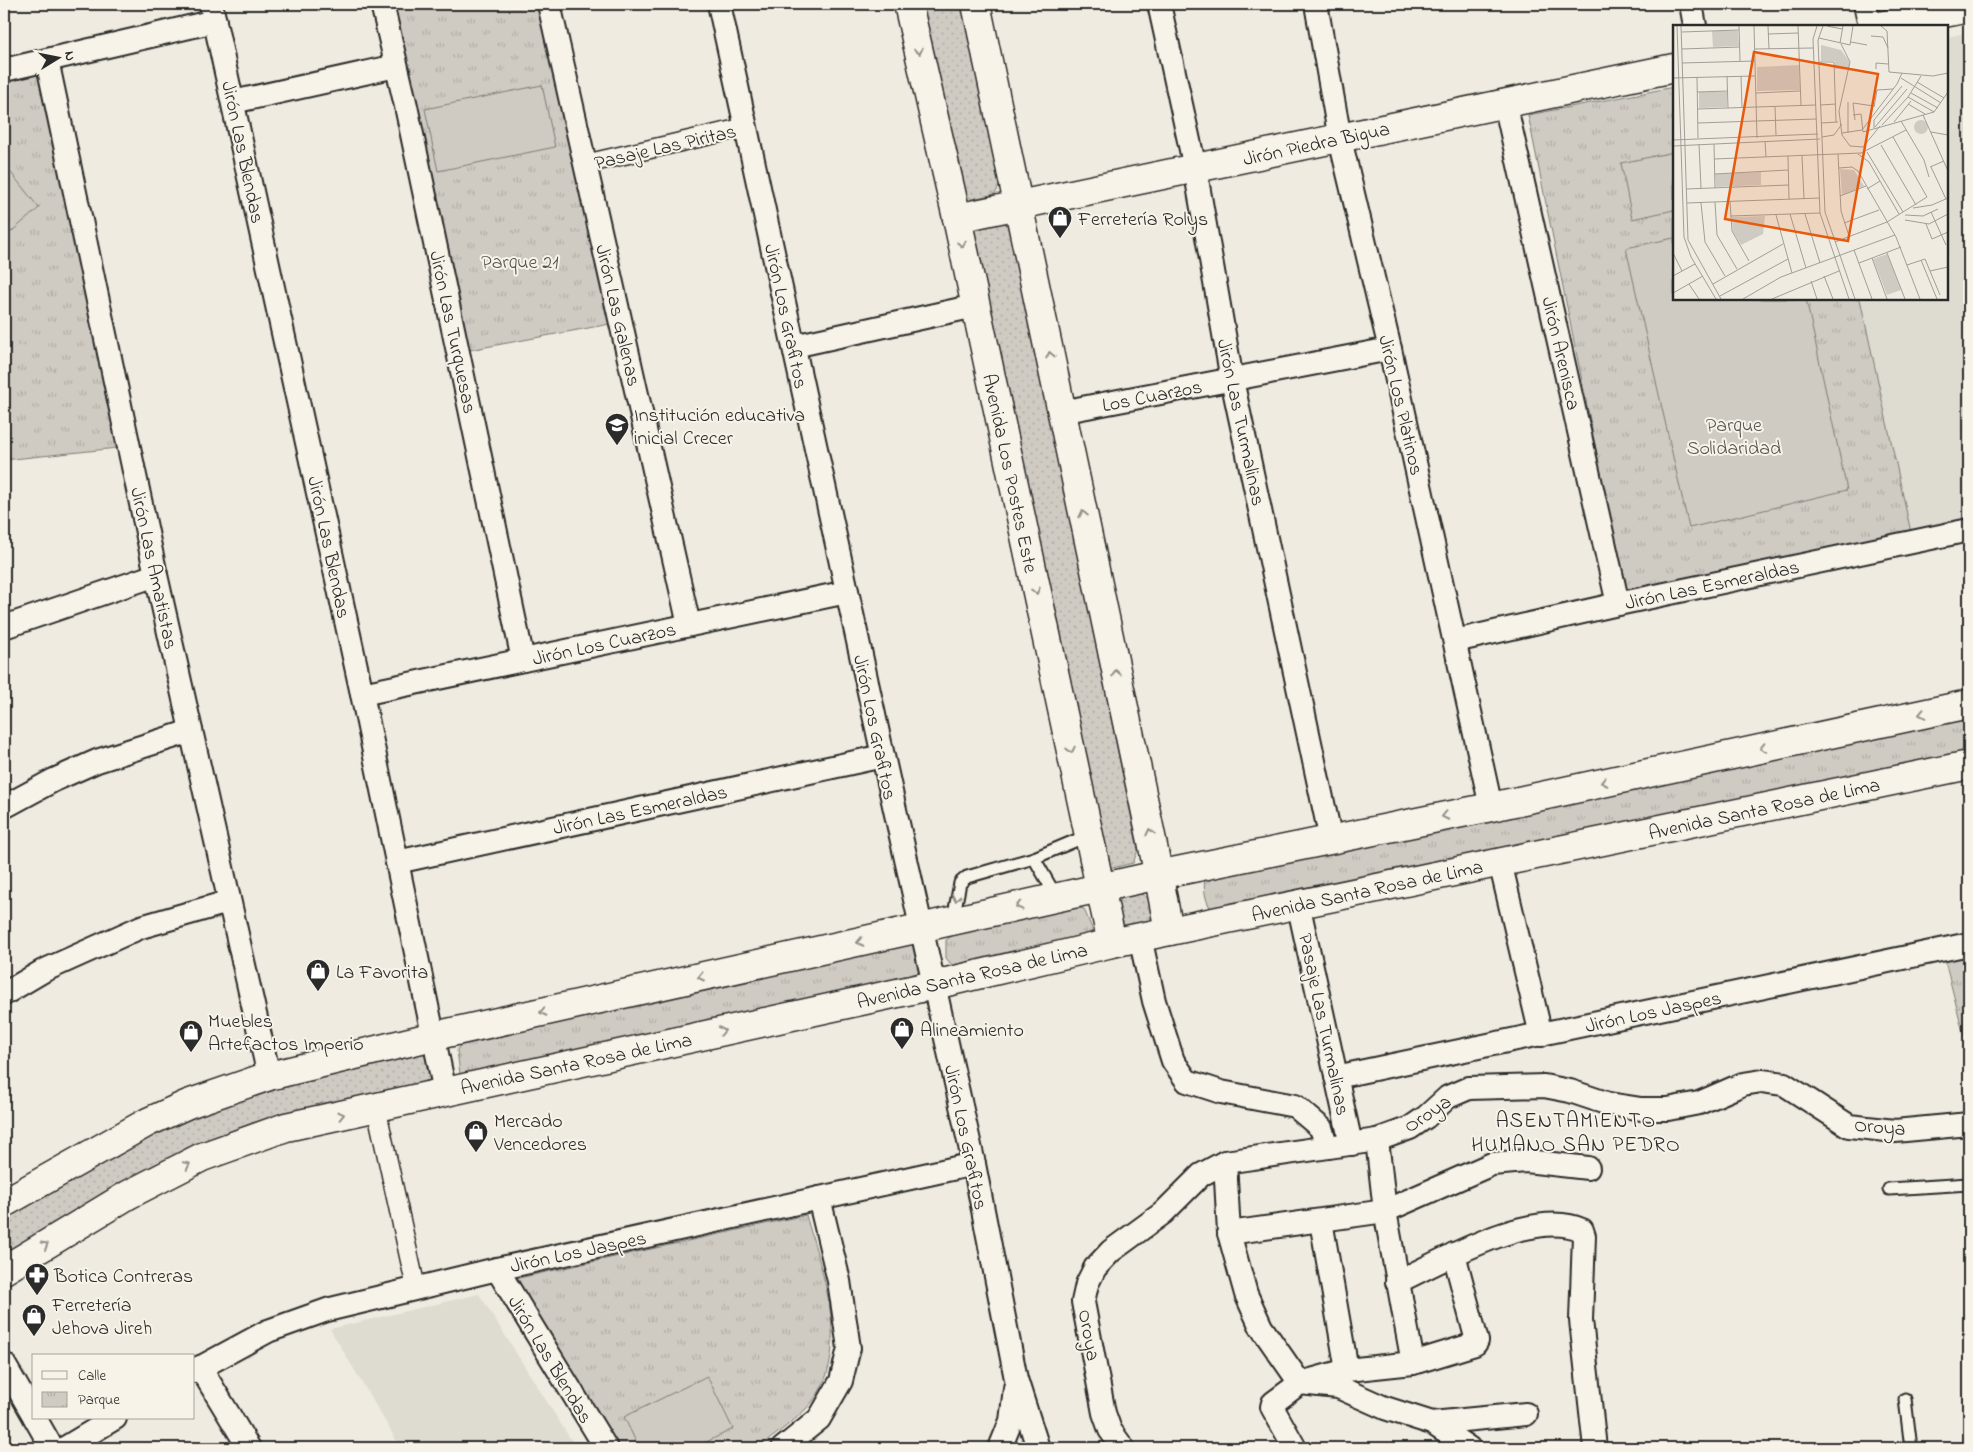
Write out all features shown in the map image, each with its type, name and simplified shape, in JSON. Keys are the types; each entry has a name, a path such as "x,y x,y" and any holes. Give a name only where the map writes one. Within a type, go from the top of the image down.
{"main road":[{"name":"Avenida Los Postes Este","path":"908,4 957,218 1112,943"},
{"path":"976,4 1169,932"},
{"path":"1884,25 1969,8"},
{"name":"Jirón Piedra Bigua","path":"957,218 1673,68"},
{"path":"4,1203 148,1122 188,1104 269,1076 434,1036 1158,875 1491,807 1969,704"},
{"name":"Avenida Santa Rosa de Lima","path":"4,1270 128,1195 202,1157 286,1127 934,985 1112,943 1969,765"}],"street":[{"name":"Jirón Las Turquesas","path":"382,4 523,660"},
{"name":"Jirón Las Galenas","path":"549,4 689,625"},
{"name":"Jirón Los Grafitos","path":"719,4 882,756 974,1164 1016,1379 1038,1448"},
{"name":"Jirón Las Turmalinas","path":"1159,4 1195,168 1232,380 1331,840"},
{"name":"Jirón Los Platinos","path":"1316,4 1340,139 1390,349 1491,807"},
{"path":"1691,4 1695,25"},
{"path":"1866,4 1870,25"},
{"path":"4,70 47,60 213,12"},
{"name":"Jirón Las Blendas","path":"213,12 362,694 445,1092"},
{"name":"Jirón Las Amatistas","path":"47,60 156,575 228,902 269,1076"},
{"path":"233,102 396,66"},
{"name":"Jirón Arenisca","path":"1505,103 1618,604"},
{"name":"Pasaje Las Piritas","path":"585,164 746,127"},
{"path":"794,346 975,306"},
{"name":"Los Cuarzos","path":"1062,412 1390,349"},
{"name":"Jirón Las Esmeraldas","path":"1455,641 1618,604 1969,530"},
{"path":"4,627 156,575"},
{"name":"Jirón Los Cuarzos","path":"362,694 847,592"},
{"path":"4,807 54,780 97,761 191,731"},
{"name":"Jirón Las Esmeraldas","path":"397,862 882,756"},
{"path":"1500,862 1540,1035"},
{"path":"4,994 43,971 141,927 228,902"},
{"name":"Pasaje Las Turmalinas","path":"1298,903 1351,1144"},
{"path":"1140,937 1154,1001 1173,1061 1187,1081 1221,1092 1258,1097 1295,1106 1321,1128 1327,1147"},
{"name":"Jirón Los Jaspes","path":"1336,1077 1969,944"},
{"name":"Oroya","path":"1122,1448 1110,1430 1104,1413 1083,1302 1087,1284 1095,1268 1111,1251 1163,1212 1201,1175 1225,1162 1377,1140 1410,1128 1426,1118 1448,1097 1469,1088 1544,1086 1570,1091 1609,1104 1668,1109 1700,1103 1743,1084 1762,1081 1784,1084 1849,1126 1895,1131 1969,1124"},
{"path":"376,1107 416,1288"},
{"path":"1377,1140 1385,1211 1413,1363"},
{"path":"1229,1233 1385,1211 1492,1164 1526,1161 1588,1168"},
{"path":"1225,1162 1229,1233 1246,1294 1261,1327 1300,1383 1338,1387 1385,1408 1432,1423 1469,1448"},
{"name":"Jirón Los Jaspes","path":"197,1369 268,1331 328,1310 497,1269 974,1164"},
{"path":"783,1448 819,1420 840,1382 849,1348 839,1281 819,1198"},
{"path":"1322,1220 1348,1370"},
{"path":"1397,1282 1454,1254 1524,1228 1558,1224 1582,1230 1584,1236 1581,1320 1595,1448"},
{"path":"1295,1448 1272,1407 1273,1403 1300,1383 1348,1370 1413,1363 1476,1344 1477,1340 1454,1254"},
{"name":"Jirón Las Blendas","path":"497,1269 606,1448"},
{"path":"4,1364 32,1413"},
{"path":"197,1369 249,1448"},
{"path":"1000,1448 1010,1421 1016,1379"},
{"path":"1432,1423 1526,1414"},
{"path":"36,1420 52,1448"},
{"path":"65,1448 112,1420"}],"lane":[{"path":"952,922 960,883 968,877 1034,858 1089,834"},
{"path":"1034,858 1057,898"},
{"path":"1889,1189 1969,1184"},
{"path":"1905,1399 1912,1448"}],"shaded area":[{"path":"1969,32 1969,518 1910,531 1860,300 1948,300 1948,37"},
{"path":"479,1294 576,1448 401,1448 330,1329"}],"green space":[{"name":"Parque 21","path":"388,4 539,4 610,324 464,351"},
{"path":"918,4 964,4 1002,181 995,194 972,199 961,192"},
{"path":"41,73 117,448 4,460 4,83"},
{"path":"542,85 555,147 438,171 425,109"},
{"name":"Parque Solidaridad","path":"1673,87 1673,300 1860,300 1912,537 1626,597 1528,115"},
{"path":"1673,152 1673,210 1632,219 1621,163"},
{"path":"4,164 39,208 4,238"},
{"path":"996,220 1010,226 1138,850 1133,863 1112,868 1104,864 972,241 975,227"},
{"path":"1673,238 1673,300 1806,300 1847,490 1689,528 1626,248"},
{"path":"1969,715 1969,755 1215,913 1209,906 1206,896 1205,876"},
{"path":"1135,892 1149,900 1153,910 1152,915 1147,925 1124,927 1119,923 1116,906 1123,896"},
{"path":"1072,907 1084,909 1093,931 1087,941 956,970 946,958 946,940 956,933"},
{"path":"907,940 915,948 919,957 920,966 917,977 467,1079 460,1074 457,1050 463,1041"},
{"path":"1969,955 1969,1056 1945,961"},
{"path":"422,1050 431,1059 433,1079 428,1087 296,1116 4,1259 4,1216 111,1154 238,1096"},
{"path":"806,1215 826,1289 831,1315 832,1340 829,1365 821,1388 806,1409 759,1448 619,1448 516,1286 519,1278"},
{"path":"707,1376 733,1429 694,1448 639,1448 624,1417"}],"place":[{"name":"Ferretería Rolys","path":"1060,239"},
{"name":"Institución educativa inicial Crecer","path":"617,446"},
{"name":"La Favorita","path":"318,992"},
{"name":"Alineamiento","path":"902,1050"},
{"name":"Muebles Artefactos Imperio","path":"191,1053"},
{"name":"Mercado Vencedores","path":"476,1153"},
{"name":"Botica Contreras","path":"37,1296"},
{"name":"Ferretería Jehova Jireh","path":"34,1337"}],"district":[{"name":"ASENTAMIENTO HUMANO SAN PEDRO","path":"1576,1132"}]}
